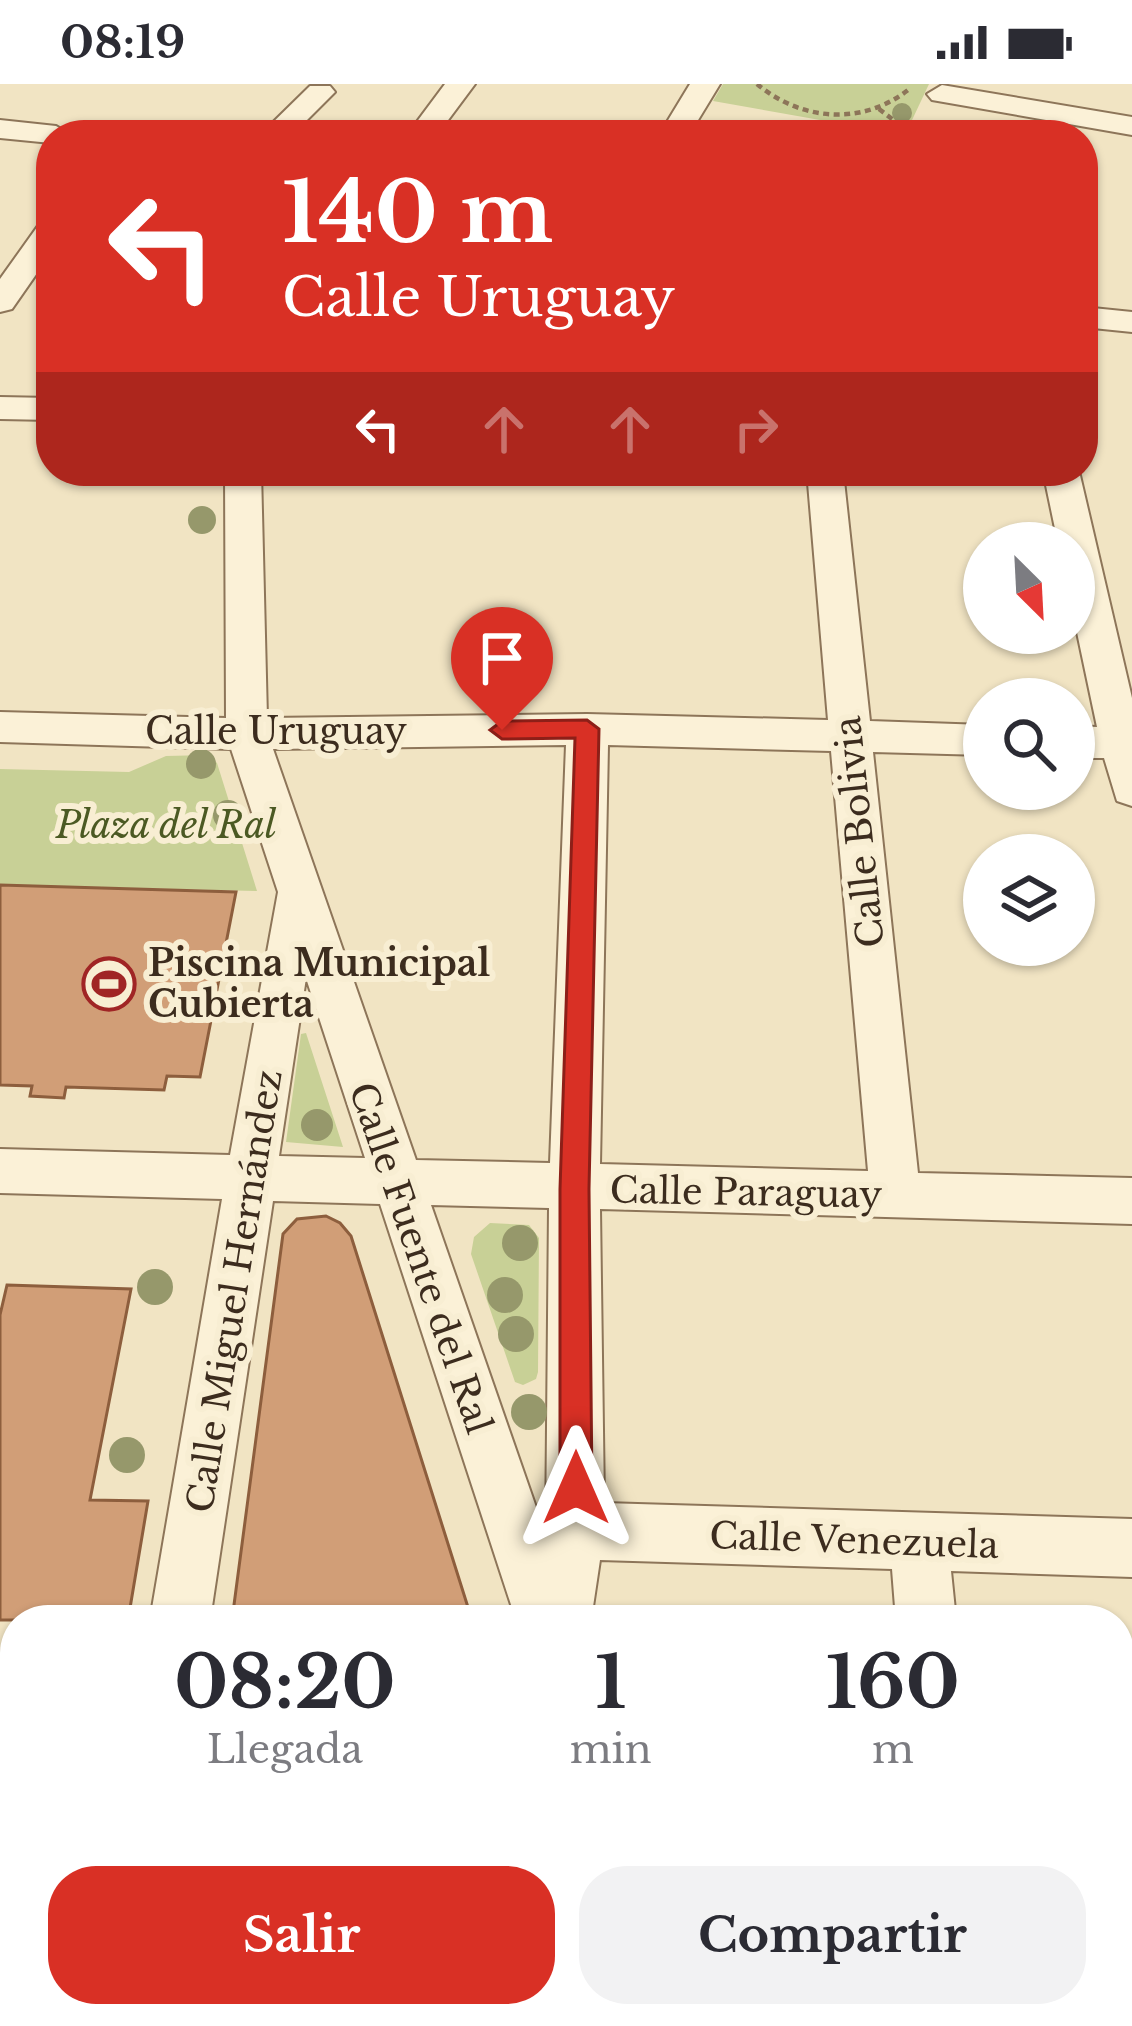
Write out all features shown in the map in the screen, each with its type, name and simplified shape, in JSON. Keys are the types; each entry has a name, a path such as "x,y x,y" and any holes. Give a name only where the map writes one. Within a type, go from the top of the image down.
{"street":[{"path":"433,120 460,84"},
{"path":"683,120 704,84"},
{"path":"290,120 321,88"},
{"path":"318,120 321,88"},
{"path":"934,107 1069,120"},
{"path":"1098,123 1132,126"},
{"path":"0,129 36,133"},
{"path":"0,302 36,251"},
{"path":"1098,319 1132,322"},
{"path":"0,408 36,409"},
{"name":"Calle Fuente del Ral","path":"243,486 247,734 541,1605"},
{"name":"Calle Bolivia","path":"826,486 896,1194"},
{"path":"1064,486 1127,743 1132,790"},
{"name":"Calle Uruguay","path":"0,727 247,734 587,729 963,740"},
{"path":"564,1605 576,1531 574,1189 587,729"},
{"path":"1095,742 1127,743"},
{"name":"Calle Miguel Hernández","path":"183,1605 297,890"},
{"name":"Calle Paraguay","path":"0,1171 254,1174 574,1189 1132,1201"},
{"name":"Calle Venezuela","path":"576,1531 1132,1548"},
{"path":"919,1543 925,1605"}],"path":[{"path":"757,84 775,100 798,109 853,114 934,107"},
{"path":"879,109 899,100 911,84"}],"green space":[{"path":"723,84 929,84 912,120 820,120 713,101"},
{"name":"Plaza del Ral","path":"208,755 217,763 257,891 0,885 0,769 129,772 166,756"},
{"path":"306,1033 343,1147 286,1142 301,1034"},
{"path":"490,1223 529,1225 539,1238 538,1372 536,1379 523,1385 515,1382 471,1254 474,1237"}],"building":[{"name":"Piscina Municipal Cubierta","path":"0,885 236,892 200,1077 167,1076 164,1090 66,1087 64,1098 30,1096 32,1086 0,1085"},
{"path":"326,1216 351,1236 467,1605 234,1605 283,1234 297,1219"},
{"path":"7,1285 131,1289 90,1500 148,1501 131,1605 0,1605 0,1315"}],"place":[{"name":"Piscina Municipal Cubierta","path":"109,984"}],"route":[{"path":"502,730 587,729 574,1189 576,1488"}]}
